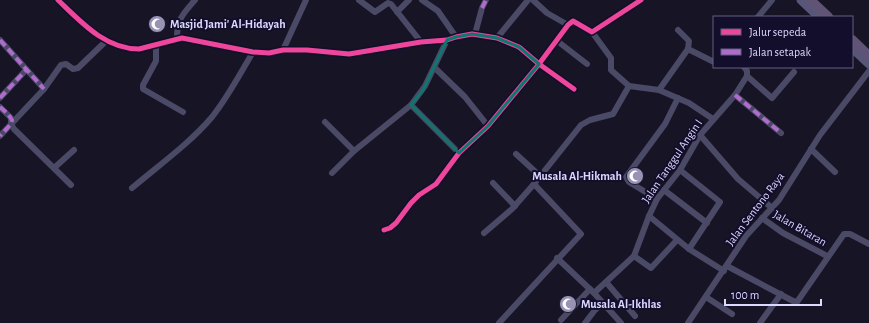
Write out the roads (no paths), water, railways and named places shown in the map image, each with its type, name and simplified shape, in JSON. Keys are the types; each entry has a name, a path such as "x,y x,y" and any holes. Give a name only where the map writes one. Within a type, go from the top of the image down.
{"main road":[{"path":"801,0 818,16"},
{"path":"810,0 827,16"},
{"path":"853,41 869,56"},
{"path":"853,49 869,64"}],"street":[{"path":"58,0 87,27 106,41 132,49 139,49 176,38 182,38 253,52 268,53 283,50 308,50 349,54 421,42 447,40 475,34 497,38 519,47 539,64 574,89"},
{"path":"64,6 69,0"},
{"path":"176,38 180,19 195,0"},
{"path":"283,50 306,0"},
{"path":"359,0 374,12 389,3 398,12 421,42"},
{"path":"398,12 409,0"},
{"path":"422,0 438,11 456,37"},
{"path":"475,34 482,8 486,0"},
{"path":"497,38 528,0"},
{"path":"533,0 547,12 568,25"},
{"path":"627,0 633,5"},
{"path":"592,32 641,0"},
{"path":"759,16 772,0"},
{"path":"384,230 390,228 396,223 419,195 436,184 459,153 488,126 539,64 568,25 574,22 577,22 592,32 611,58 611,70 630,86 659,90 689,103 713,119"},
{"path":"659,90 688,49 689,41 678,30"},
{"path":"0,40 44,89"},
{"path":"332,173 354,151 411,105 423,90 435,68 447,40"},
{"path":"556,40 587,64"},
{"path":"0,136 44,89 61,65 66,64 73,69 78,68 106,41"},
{"path":"156,45 156,61 143,85 143,89 183,112"},
{"path":"688,49 713,62"},
{"path":"132,188 189,141 211,118 225,100 253,52"},
{"path":"435,68 465,97 488,126"},
{"path":"745,68 747,71 747,76 772,98 794,72"},
{"path":"0,98 26,70"},
{"name":"Jalan Sentono Raya","path":"688,323 746,236 779,200 820,135 869,71"},
{"name":"Jalan Tanggul Angin I","path":"634,256 657,199 680,170 700,135 735,95 747,76"},
{"path":"484,232 515,206 581,125 590,120 613,114 630,86"},
{"path":"735,95 781,133"},
{"path":"657,199 629,182 626,177 665,124 678,98"},
{"path":"411,105 459,153"},
{"path":"0,107 11,118 14,129 71,185"},
{"path":"325,122 354,151"},
{"path":"700,135 738,179 772,208"},
{"path":"811,149 835,172"},
{"path":"54,168 74,150"},
{"path":"516,154 540,176"},
{"path":"680,170 720,202 689,249"},
{"path":"493,183 515,206"},
{"path":"499,323 557,258 581,234 534,184"},
{"path":"664,190 707,223"},
{"name":"Jalan Bitaran","path":"649,216 689,249 793,301 798,301 827,256 844,234 850,234 869,244"},
{"name":"Jalan Bitaran","path":"762,218 783,233 827,256"},
{"path":"561,320 592,291 606,282 634,256 651,268 677,240"},
{"path":"557,258 592,291 622,323"},
{"path":"606,282 635,316"},
{"path":"760,323 781,294"},
{"path":"706,297 732,314"},
{"path":"585,323 603,302"}],"place":[{"name":"Masjid Jami' Al-Hidayah","path":"157,24"},
{"name":"Musala Al-Hikmah","path":"635,176"},
{"name":"Musala Al-Ikhlas","path":"568,304"}]}
